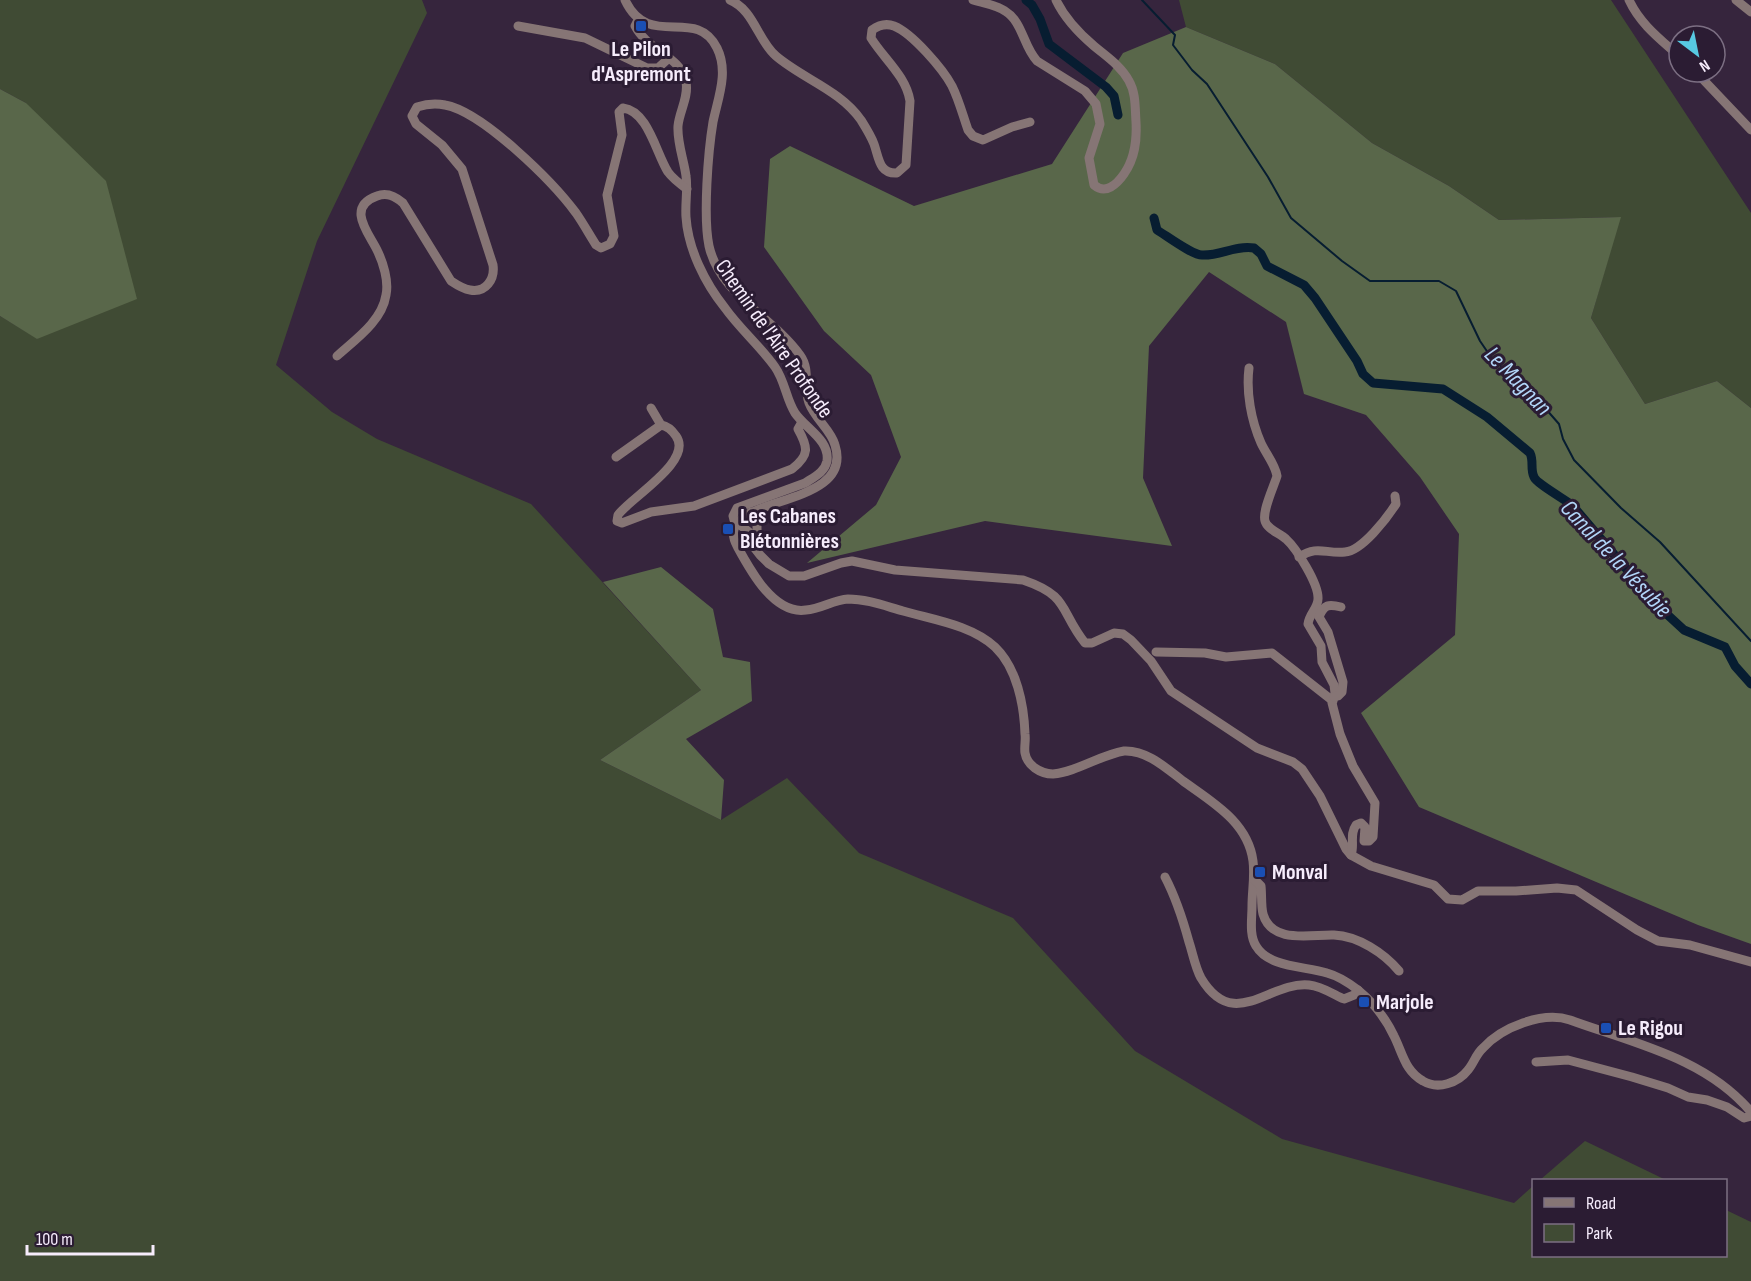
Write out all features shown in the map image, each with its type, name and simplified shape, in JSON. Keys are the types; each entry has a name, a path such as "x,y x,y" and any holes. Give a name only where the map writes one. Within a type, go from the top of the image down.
{"street":[{"name":"Chemin de l'Aire Profonde","path":"625,0 638,20 635,26 639,34 651,46 677,64 686,84 678,128 687,179 686,217 696,259 724,307 775,367 784,382 791,405 802,422 823,442 827,455 824,468 805,483 737,508 733,516 737,523"},
{"path":"730,0 744,9 775,56 828,90 852,109 868,132 881,166 886,171 897,173 906,165 910,101 903,81 871,38 872,30 882,25 890,25 903,32 939,68 952,87 973,136 983,140 1030,122"},
{"path":"972,0 1004,10 1012,16 1031,55 1085,91 1096,104 1100,124 1089,158 1094,185 1097,188 1106,189 1113,186 1129,167 1136,145 1134,98 1130,82 1120,67 1076,28 1056,0"},
{"path":"1629,0 1634,12 1643,23 1667,45"},
{"path":"1736,0 1751,12"},
{"path":"638,20 655,26 693,28 702,31 718,49 723,78 710,145 707,206 708,243 712,259 727,282 750,307 799,352 807,372 806,392 809,402 818,420 831,435 836,448 835,469 824,483 806,493 751,512 737,523 734,536 737,546 763,587 783,606 804,611 840,600 862,601 972,632 986,640 1004,658 1013,675 1022,710 1025,753 1029,763 1035,769 1051,774 1118,752 1130,751 1144,755 1218,807 1237,824 1250,846 1254,879 1252,933 1256,946 1272,960 1330,974 1358,990 1380,1012 1394,1034 1405,1062 1412,1072 1424,1082 1431,1085 1446,1084 1460,1077 1482,1048 1495,1038 1533,1019 1553,1016 1681,1060 1703,1071 1723,1085 1751,1114 1744,1118 1727,1107 1688,1097 1664,1086 1568,1060 1536,1062"},
{"path":"518,26 585,38 647,69 658,68 669,58"},
{"path":"1707,84 1751,130"},
{"path":"337,356 367,330 386,298 387,287 382,263 362,225 361,216 362,208 375,196 383,194 393,196 403,203 451,281 462,288 475,291 487,285 493,276 493,265 464,175 448,151 416,124 412,116 417,106 445,105 464,111 488,127 522,156 564,198 596,245 601,248 610,244 614,236 607,195 622,135 619,112 623,108 632,110 640,117 668,172 687,189"},
{"path":"1249,368 1247,385 1253,417 1261,442 1277,476 1264,514 1265,521 1270,528 1286,539 1316,588 1317,604 1309,616 1308,624 1321,646 1322,662 1334,685 1333,699 1340,734 1353,766 1375,803 1372,837 1369,841 1364,840 1365,827 1362,823 1356,825 1352,833 1351,855"},
{"path":"651,408 661,425 670,430 678,440 680,449 657,480 620,512 617,518 619,523 651,512 694,506 792,469 807,450 798,429 802,422"},
{"path":"615,457 661,425"},
{"path":"1299,557 1314,550 1348,552 1359,547 1389,515 1396,504 1395,496"},
{"path":"756,550 765,507"},
{"path":"751,512 757,521 758,534"},
{"path":"737,523 749,532 756,550 769,564 789,576 804,576 852,561 895,570 1023,580 1042,586 1054,594 1085,643 1092,643 1114,633 1123,634 1151,661 1171,691 1257,748 1299,765 1311,779 1346,849 1351,855 1371,866 1434,885 1448,899 1462,900 1478,891 1557,888 1576,890 1658,941 1690,945 1751,962"},
{"path":"1333,699 1342,692 1343,682 1328,632 1318,617 1326,605 1341,608"},
{"path":"1156,652 1205,653 1226,657 1272,653 1333,699"},
{"path":"1165,877 1179,910 1197,970 1209,988 1224,1000 1247,1003 1308,985 1344,999 1350,998 1358,990"},
{"path":"1254,879 1261,886 1265,919 1275,930 1301,938 1334,935 1356,940 1390,961 1399,971"}],"green space":[{"path":"0,0 422,0 427,13 317,241 276,365 332,412 377,439 531,504 701,690 600,760 721,820 787,778 859,853 1013,918 1135,1051 1282,1139 1514,1203 1532,1187 1532,1257 1727,1257 1727,1210 1751,1222 1751,1281 0,1281 0,316 38,339 26,103 0,89"},
{"path":"1179,0 1611,0 1751,213 1751,408 1717,381 1645,404 1591,318 1620,217 1499,220 1449,186 1372,143 1275,64 1186,27"},
{"path":"1186,27 1275,64 1372,143 1449,186 1499,220 1621,217 1591,318 1645,404 1717,381 1751,408 1751,944 1698,925 1419,807 1361,713 1455,635 1459,534 1420,477 1366,415 1304,394 1286,322 1209,272 1149,346 1143,478 1172,546 985,521 807,563 876,505 901,457 871,375 824,331 764,247 770,159 790,146 914,206 1052,164 1123,53"},
{"path":"0,89 26,103 106,181 137,299 37,339 0,316"},
{"path":"661,567 713,609 723,657 750,662 752,701 686,739 724,780 721,820 600,760 701,690 603,582"},
{"path":"1585,1141 1664,1179 1541,1179"}],"waterway":[{"name":"Canal de la Vésubie","path":"1026,0 1032,5 1040,19 1049,44 1106,87 1114,96 1118,115"},
{"name":"Le Magnan","path":"1142,0 1175,35 1173,45 1192,70 1207,84 1268,177 1291,218 1342,261 1370,281 1439,281 1456,291 1480,341 1493,360 1525,385 1559,424 1563,439 1574,460 1621,508 1660,542 1751,641"},
{"name":"Canal de la Vésubie","path":"1154,218 1157,230 1192,252 1209,255 1240,248 1254,248 1261,254 1267,266 1304,285 1357,361 1363,374 1373,383 1443,389 1487,417 1530,453 1536,480 1572,505 1658,606 1684,630 1725,647 1735,666 1751,684"}],"place":[{"name":"Le Pilon d'Aspremont","path":"641,26"},
{"name":"Les Cabanes Blétonnières","path":"728,529"},
{"name":"Monval","path":"1260,872"},
{"name":"Marjole","path":"1364,1002"},
{"name":"Le Rigou","path":"1606,1028"}]}
